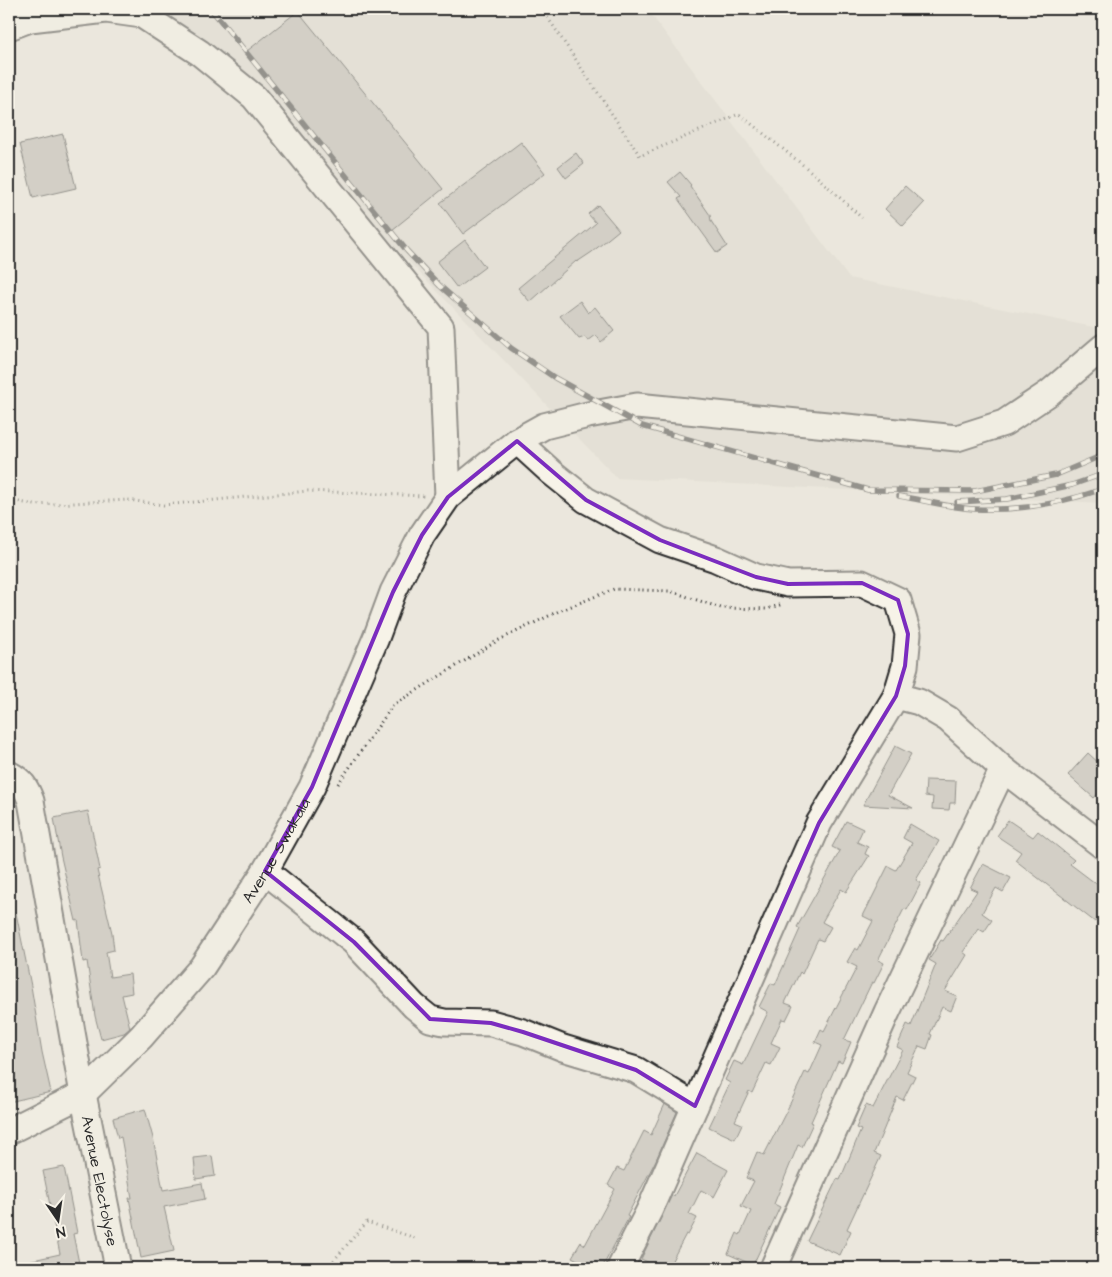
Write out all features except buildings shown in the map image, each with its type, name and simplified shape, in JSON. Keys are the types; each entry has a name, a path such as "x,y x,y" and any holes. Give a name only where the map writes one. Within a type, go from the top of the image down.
{"street":[{"path":"9,27 30,19 106,10 142,15 200,53 254,97 441,327 448,497"},
{"name":"Avenue Swakala","path":"9,1131 83,1094 141,1037 202,966 265,871 312,787 376,638 393,592 422,535 448,497 517,441 544,426 588,415 637,406 957,438 1004,423 1049,393 1103,347"},
{"path":"517,441 586,500 660,540 716,559 756,577 788,584 862,583 898,600 908,634 905,666 896,696 819,823 650,1209 620,1268"},
{"path":"896,696 919,702 948,719 1002,770 1103,846"},
{"path":"775,1267 887,1012 1002,770"},
{"name":"Avenue Electolyse","path":"9,774 20,780 27,788 31,801 83,1094 118,1268"},
{"path":"265,871 354,942 414,1006 430,1019 444,1022 491,1023 523,1032 563,1048 636,1070 695,1106"}],"path":[{"path":"542,9 640,156 739,114 813,173 862,218"},
{"path":"9,500 35,504 128,500 164,505 308,491 448,497"},
{"path":"336,786 393,705 497,641 559,611 614,590 670,591 722,608 767,609 784,603"},
{"path":"9,677 9,717"},
{"path":"327,1268 367,1222 415,1238"}],"highlighted area":[{"path":"517,441 586,500 660,540 756,577 788,584 862,583 898,600 908,634 905,666 896,696 819,823 695,1106 636,1070 523,1032 491,1023 430,1019 354,942 265,871 312,787 393,592 422,535 448,497"}],"shaded area":[{"path":"152,9 647,9 849,278 1103,329 1103,503 617,478 305,154"}],"railway":[{"path":"211,9 407,251 440,286 511,348 555,378 642,426 868,490 975,491 1056,475 1103,455"},
{"path":"957,502 1007,499 1072,485 1103,474"},
{"path":"899,496 956,507 1008,509 1040,505 1103,489"}]}
